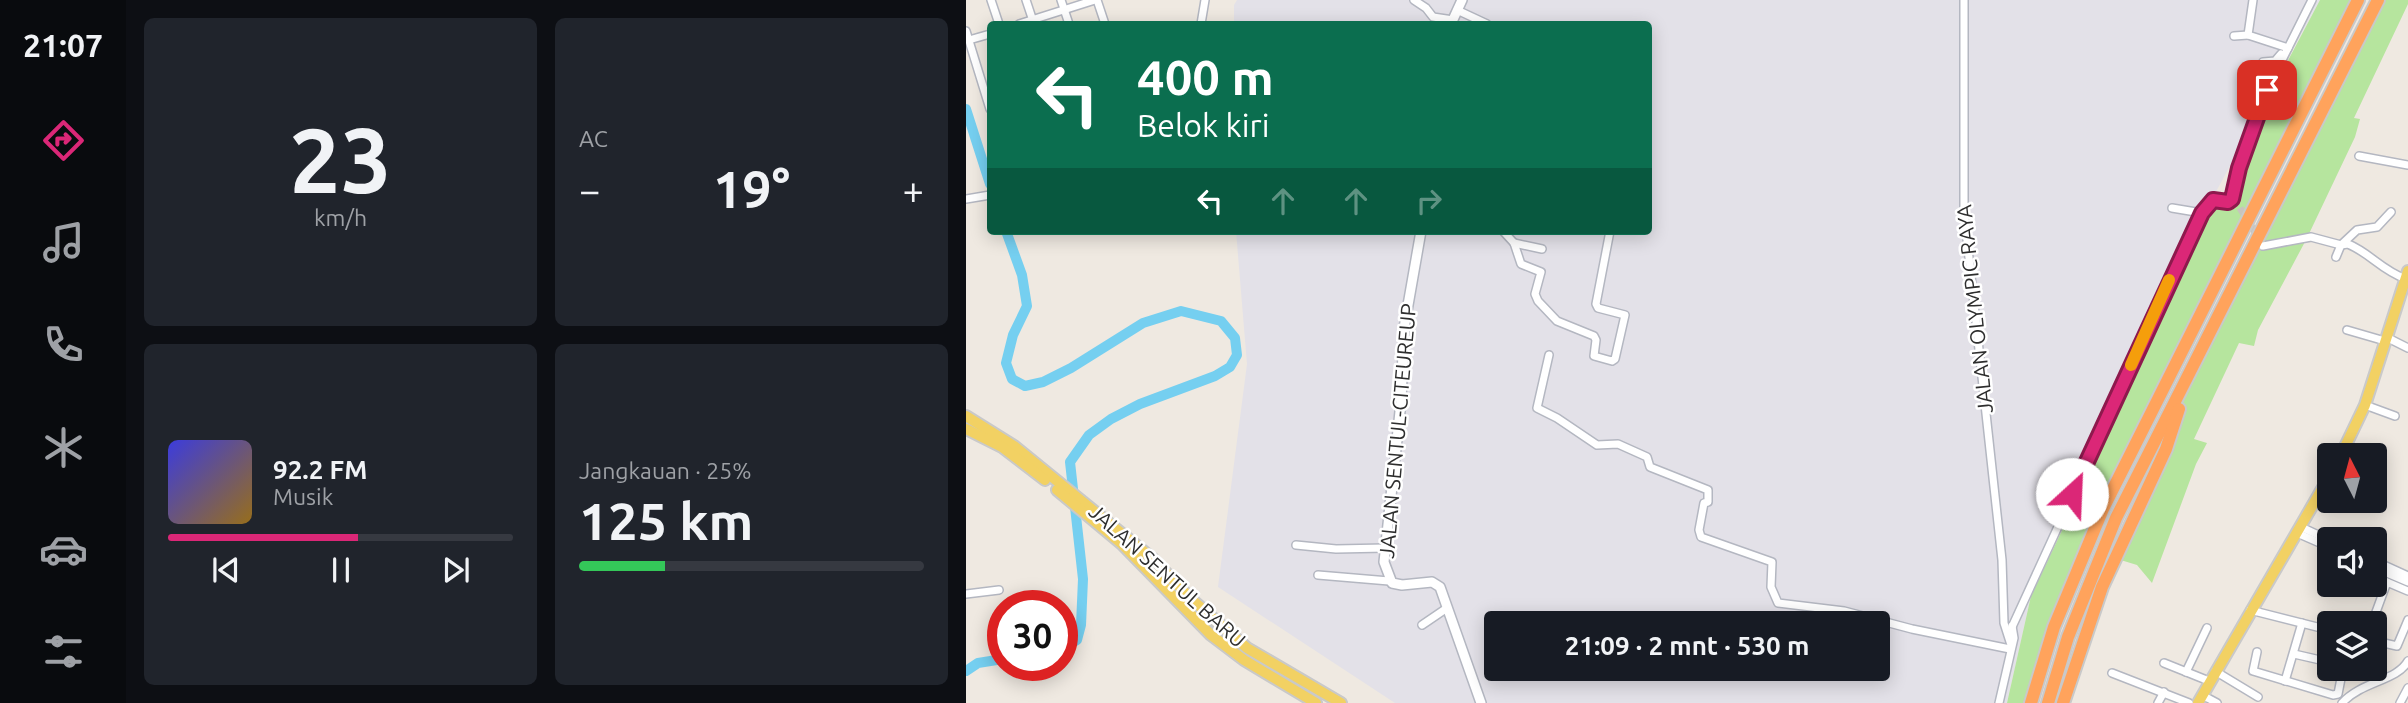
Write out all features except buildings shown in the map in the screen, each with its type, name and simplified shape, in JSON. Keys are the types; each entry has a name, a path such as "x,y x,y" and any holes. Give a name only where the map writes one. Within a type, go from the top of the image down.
{"highway":[{"path":"2031,703 2054,627 2103,509 2358,0"},
{"path":"2048,703 2068,637 2116,518 2378,0"},
{"path":"2063,703 2102,587 2166,449 2190,372"}],"main road":[{"path":"2347,443 2365,405 2407,275"},
{"name":"JALAN SENTUL BARU","path":"966,415 999,435 1118,536 1153,559 1190,598 1247,648 1341,703"},
{"name":"JALAN SENTUL BARU","path":"966,429 1002,447 1041,472"},
{"path":"2200,699 2317,499"},
{"name":"JALAN SENTUL BARU","path":"1118,536 1211,635 1244,660 1316,703"}],"street":[{"path":"992,0 998,21"},
{"path":"1026,0 1033,21"},
{"path":"1060,0 1068,21"},
{"path":"1036,21 1096,0 1104,21"},
{"path":"1202,21 1206,0"},
{"path":"1414,0 1433,17 1448,21"},
{"path":"1452,21 1462,0"},
{"name":"JALAN OLYMPIC RAYA","path":"1964,0 1964,212 2002,560 2004,623 2011,647"},
{"path":"2248,35 2253,0"},
{"path":"2231,201 2239,168 2267,90 2286,47 2312,0"},
{"path":"1457,10 1478,21"},
{"path":"966,32 987,99"},
{"path":"969,40 987,35"},
{"path":"2234,36 2248,35 2286,47"},
{"path":"2263,62 2277,60 2286,47"},
{"path":"2360,156 2408,165"},
{"path":"966,198 987,195"},
{"path":"2012,627 2202,213 2213,200 2231,201 2240,208"},
{"path":"2172,208 2202,213"},
{"path":"2336,257 2342,245 2357,230 2377,227 2391,212"},
{"name":"JALAN SENTUL-CITEUREUP","path":"1420,235 1404,328 1401,402 1384,562 1390,580 1396,584 1437,584 1481,703"},
{"path":"1507,235 1514,243 1521,264 1542,274 1536,299 1557,321 1595,337 1593,354 1597,358 1612,361 1615,359 1625,315 1598,308 1596,304 1609,235"},
{"path":"2263,246 2311,237 2353,246 2384,270 2407,275"},
{"path":"1514,243 1542,249"},
{"path":"2347,330 2386,339 2408,348"},
{"path":"1549,355 1537,408 1592,442 1626,447 1647,457 1650,467 1708,490 1708,502 1704,503 1699,530 1701,537 1772,562 1771,587 1778,603 1844,611 1912,629 2011,647"},
{"path":"2365,405 2395,416"},
{"path":"2299,530 2317,536"},
{"path":"2299,530 2317,540"},
{"path":"1296,545 1336,549 1385,548"},
{"path":"2387,566 2408,576"},
{"path":"2387,573 2408,582"},
{"path":"1318,575 1390,580"},
{"path":"2387,582 2408,591"},
{"path":"966,594 987,591"},
{"path":"1422,625 1447,608"},
{"path":"2250,610 2317,627"},
{"path":"2005,617 2012,627"},
{"path":"2387,644 2397,646 2408,622"},
{"path":"2286,681 2302,623"},
{"name":"JALAN OLYMPIC RAYA","path":"1998,703 2014,638 2012,627"},
{"path":"2186,672 2207,628"},
{"path":"2257,652 2253,671 2327,694 2338,694 2340,681"},
{"path":"2294,653 2317,659"},
{"path":"2342,703 2361,687 2405,673 2408,660"},
{"path":"2164,663 2209,681"},
{"path":"2215,671 2258,697"},
{"path":"2112,673 2189,703"},
{"path":"2400,703 2408,688"},
{"path":"2158,703 2164,692"},
{"path":"2324,703 2327,694"},
{"path":"2200,699 2217,703"}],"shaded area":[{"path":"1237,0 2320,0 2212,199 2101,448 2031,596 2007,703 1395,703 1218,587 1247,364 1236,235 1652,235 1652,21 1234,21 1234,5"}],"green space":[{"path":"2320,0 2358,0 2103,509 2031,703 2007,703 2031,596 2212,199 2228,202 2256,121"},
{"path":"2378,0 2408,0 2408,4 2354,118 2360,119 2355,137 2307,238 2258,330 2254,346 2239,343 2194,439 2207,443 2196,464 2152,583 2137,565 2114,558 2166,449 2190,372"}],"waterway":[{"path":"966,109 987,175"},
{"path":"1007,235 1022,275 1027,306 1013,335 1006,363 1012,379 1025,386 1043,382 1071,368 1143,323 1181,311 1221,321 1235,338 1237,355 1230,367 1215,376 1140,404 1111,419 1089,435 1070,462 1083,579 1078,636"},
{"path":"966,671 978,663 987,662"}],"tunnel":[{"path":"2240,208 2258,237"}],"slow traffic":[{"path":"2131,365 2169,280"}],"route":[{"path":"2072,494 2202,213 2213,200 2230,202 2232,199 2239,168 2267,90"}]}
